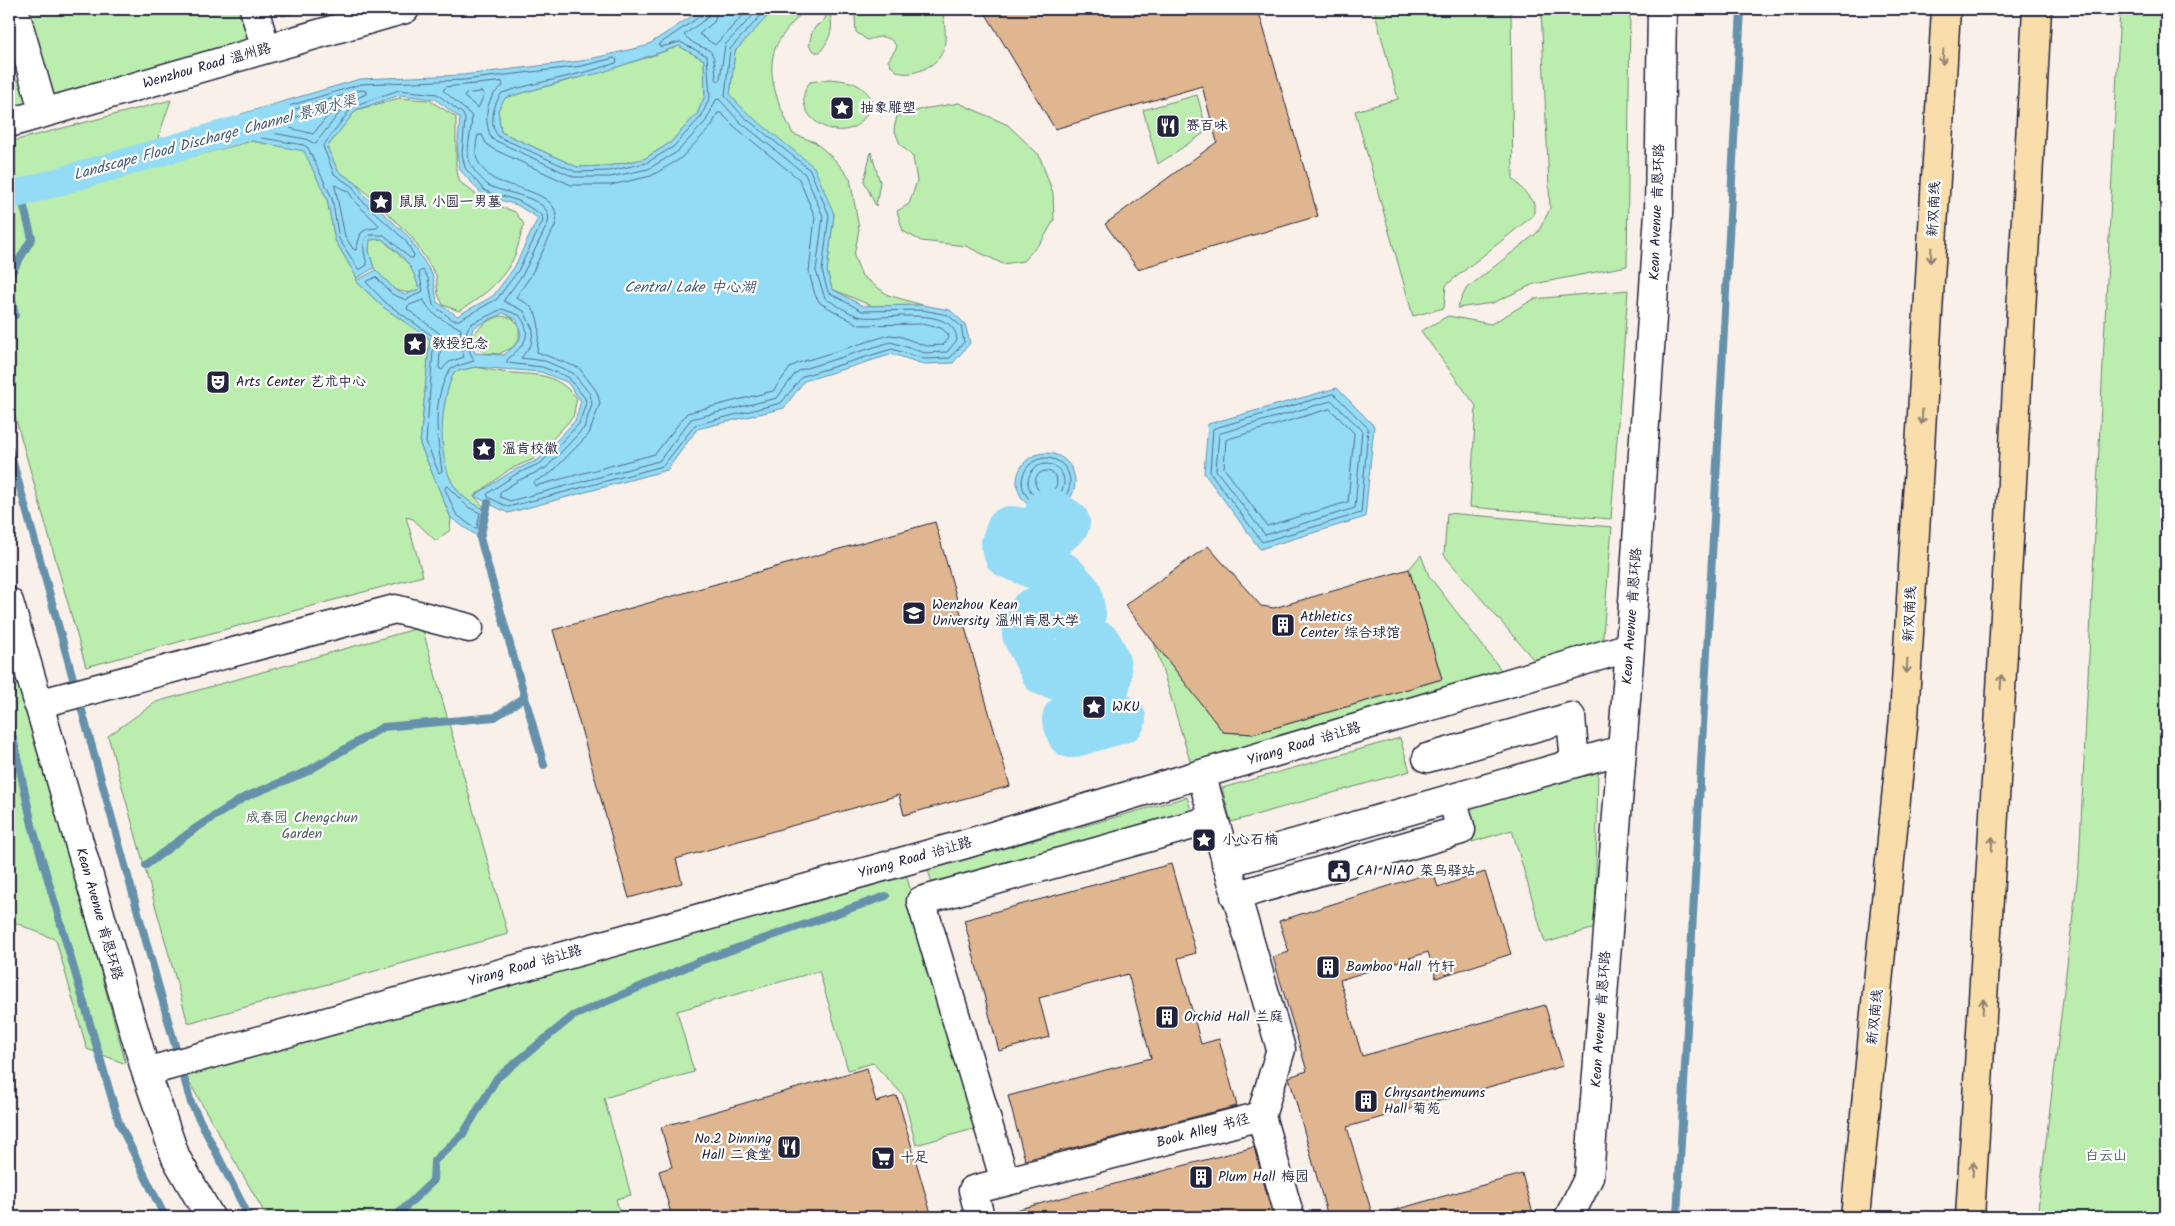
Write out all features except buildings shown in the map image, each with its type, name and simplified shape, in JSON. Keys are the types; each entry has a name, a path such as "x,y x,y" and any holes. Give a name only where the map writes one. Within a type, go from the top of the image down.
{"main road":[{"name":"新双南线","path":"1855,1217 1904,717 1946,9"},
{"path":"1970,1217 1999,737 2037,9"}],"street":[{"path":"14,9 44,113"},
{"path":"254,9 266,49"},
{"name":"Wenzhou Road 温州路","path":"9,123 405,9"},
{"name":"Kean Avenue 肯恩环路","path":"1569,1217 1589,1177 1630,647 1659,213 1662,9"},
{"name":"Kean Avenue 肯恩环路","path":"9,602 38,704 154,1069 176,1158 210,1217"},
{"path":"38,704 396,609 469,628"},
{"name":"Yirang Road 诒让路","path":"154,1069 962,845 1630,647"},
{"path":"1427,758 1571,717 1575,763"},
{"path":"1226,863 1622,750"},
{"name":"Book Alley 书径","path":"980,1217 972,1190 1261,1116 1281,1049 1201,774"},
{"path":"1235,896 1461,830 1452,798"},
{"path":"1004,1181 921,901 1214,820"},
{"path":"1261,1116 1290,1217"}],"green space":[{"path":"28,9 253,9 262,39 54,99"},
{"path":"280,9 309,9 282,16"},
{"path":"774,9 805,9 780,39 775,50 772,62 774,87 782,111 793,134 815,142 835,160 850,178 859,229 854,256 862,276 888,295 922,305 872,306 832,289 827,271 834,214 730,95 735,51"},
{"path":"828,9 831,32 820,52 815,52 809,46 812,32 826,17"},
{"path":"863,9 942,9 945,41 944,48 938,59 920,71 904,73 897,71 888,61 897,47 891,40 884,37 867,40 856,32 855,17"},
{"path":"1374,9 1511,9 1513,178 1534,203 1534,215 1446,285 1444,308 1413,316 1355,111 1398,99"},
{"path":"1541,9 1630,9 1627,266 1534,284 1493,303 1457,308 1466,289 1538,232 1550,209"},
{"name":"白云山","path":"2120,9 2166,9 2166,1217 2037,1217 2079,864"},
{"path":"679,46 704,60 705,96 697,114 670,143 644,159 608,166 577,167 501,132 498,110 504,98 614,68"},
{"path":"22,79 30,108 9,114 9,82"},
{"path":"829,79 842,80 858,85 872,99 864,118 853,128 839,130 825,127 813,120 806,109 804,96 810,82"},
{"path":"1197,95 1207,131 1158,164 1143,110"},
{"path":"399,98 429,100 456,117 456,168 460,182 482,199 515,212 524,224 514,257 502,276 475,301 459,311 443,305 438,294 436,275 411,236 357,184 338,171 327,147 356,110"},
{"path":"171,100 157,141 9,183 9,142"},
{"path":"959,103 1008,125 1039,155 1053,193 1054,220 1042,241 1023,261 1003,264 966,246 921,241 903,231 897,211 909,204 917,181 913,157 900,144 894,129 897,116 923,109"},
{"path":"252,141 304,150 327,199 335,240 357,278 356,281 383,307 430,339 420,444 451,518 450,530 436,541 413,519 406,517 423,576 86,667 9,395 9,204"},
{"path":"871,152 880,182 876,206 864,181"},
{"path":"382,239 413,268 419,289 409,293 395,290 374,268 369,251 369,240"},
{"path":"1628,290 1611,519 1470,507 1476,406 1421,331 1448,316 1491,324 1534,299"},
{"path":"501,316 512,318 519,325 519,339 513,347 499,354 485,353 475,346 473,335 486,323"},
{"path":"475,367 543,376 560,383 577,398 573,417 534,459 510,469 474,496 487,510 471,502 458,491 450,479 442,449 441,433 445,399 454,372"},
{"path":"1447,513 1612,527 1602,648 1538,665 1444,555"},
{"path":"1421,555 1429,576 1505,675 1191,764 1154,642 1224,732 1253,734 1442,679 1409,569"},
{"name":"成春园 Chengchun Garden","path":"422,627 508,934 188,1023 108,736 156,702"},
{"path":"9,637 126,1064 87,1049 56,940 9,920"},
{"path":"1400,738 1410,771 1231,822 1222,788"},
{"path":"1598,767 1595,928 1545,943 1512,830 1472,842 1462,807"},
{"path":"1187,797 1193,817 934,890 928,870"},
{"path":"906,874 977,1128 916,1145 903,1095 873,1063 848,1070 819,971 677,1011 694,1072 604,1098 631,1195 616,1199 621,1217 267,1217 185,1075"}],"water":[{"name":"Central Lake 中心湖","path":"703,9 774,9 735,51 730,95 746,112 814,167 834,214 827,271 832,289 863,306 922,305 950,310 965,324 970,343 953,363 923,364 893,354 804,381 784,408 697,429 667,470 508,513 474,496 514,470 538,460 575,421 581,401 567,382 541,372 475,367 454,372 445,399 442,433 443,450 451,480 458,491 471,502 487,510 480,538 451,518 420,444 430,339 383,307 356,281 376,270 395,290 405,295 419,289 410,266 401,255 382,239 370,240 369,251 374,268 357,278 335,240 327,199 304,151 252,141 241,114 360,79 463,75 581,61 646,46","holes":["679,46 704,60 705,96 697,114 670,143 644,159 608,166 577,167 501,132 498,110 505,98 600,73","400,95 435,99 460,118 457,154 460,170 483,195 517,205 538,218 514,268 493,296 457,316 437,302 433,276 409,237 364,195 357,184 338,171 327,147 356,110","503,313 516,319 520,336 517,343 504,355 475,353 470,340 473,328"]},
{"path":"1337,388 1374,426 1365,517 1260,549 1204,473 1208,424"},
{"path":"1040,453 1052,453 1067,461 1075,476 1075,488 1067,503 1052,511 1040,511 1025,503 1017,488 1017,476 1025,461"}],"waterway":[{"path":"1677,1217 1741,9"},
{"name":"Landscape Flood Discharge Channel 景观水渠","path":"9,196 282,117"},
{"path":"9,277 32,238 20,192"},
{"path":"9,287 15,315"},
{"path":"9,448 191,1103 249,1217"},
{"path":"488,503 480,538 544,765"},
{"path":"1049,512 1066,523 1051,536 1010,530 1005,543 1008,554 1062,576 1078,594 1082,614 1075,620 1046,610 1033,612 1026,634 1045,672 1061,677 1073,662 1077,652 1098,645 1104,658 1107,670 1107,681 1104,690 1089,707 1066,719 1071,734 1122,719"},
{"path":"146,865 196,828 245,797 306,772 383,727 495,717 525,697"},
{"path":"9,719 32,825 119,1123 165,1217"},
{"path":"395,1217 433,1181 434,1161 463,1134 497,1078 573,1016 700,961 886,896"}],"place":[{"name":"抽象雕塑","path":"842,108"},
{"name":"赛百味","path":"1168,126"},
{"name":"鼠鼠 小圆一男墓","path":"381,202"},
{"name":"教授纪念","path":"415,344"},
{"name":"Arts Center 艺术中心","path":"218,382"},
{"name":"温肯校徽","path":"484,449"},
{"name":"Wenzhou Kean University 温州肯恩大学","path":"914,613"},
{"name":"Athletics Center 综合球馆","path":"1283,625"},
{"name":"WKU","path":"1094,707"},
{"name":"小心石楠","path":"1204,840"},
{"name":"CAI NIAO 菜鸟驿站","path":"1339,871"},
{"name":"Bamboo Hall 竹轩","path":"1328,967"},
{"name":"Orchid Hall 兰庭","path":"1167,1017"},
{"name":"Chrysanthemums Hall 菊苑","path":"1366,1101"},
{"name":"No.2 Dinning Hall 二食堂","path":"789,1147"},
{"name":"十足","path":"883,1158"},
{"name":"Plum Hall 梅园","path":"1201,1177"}]}
